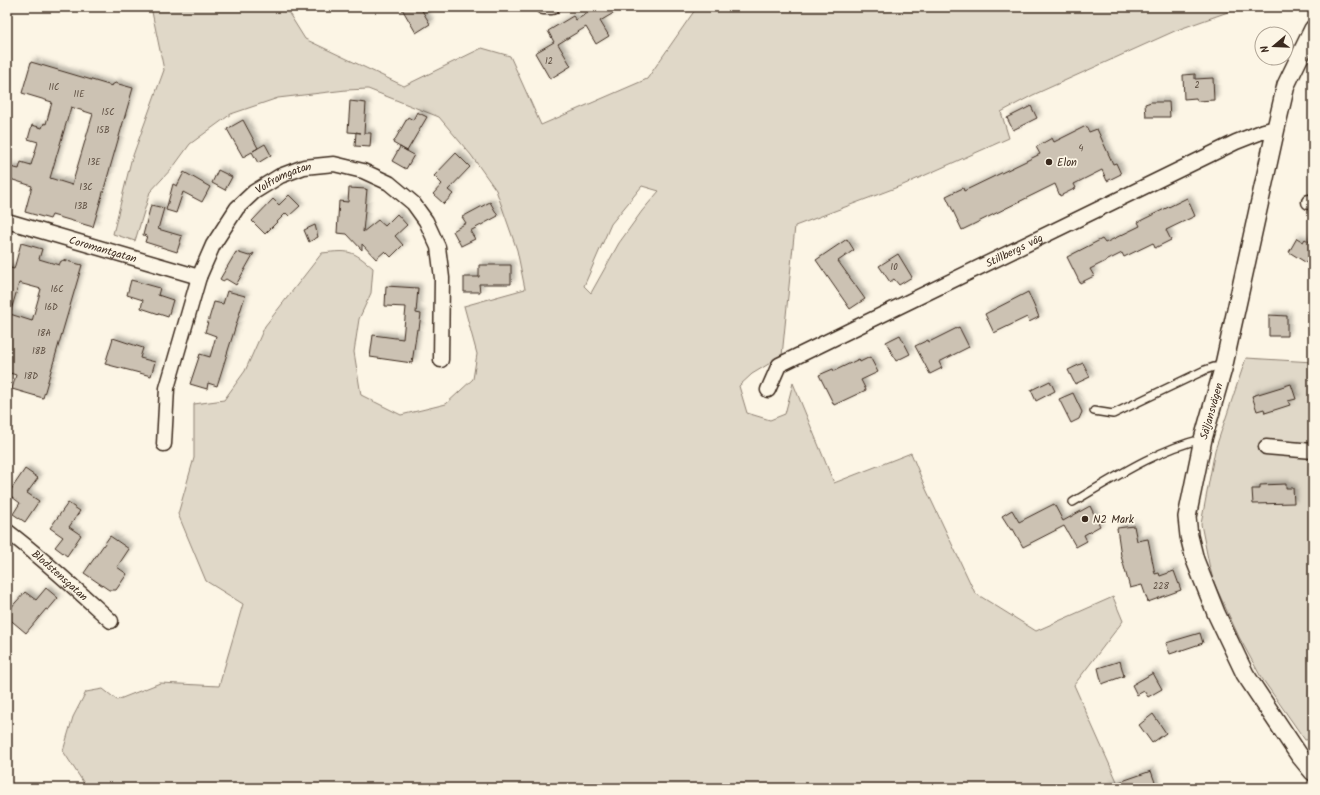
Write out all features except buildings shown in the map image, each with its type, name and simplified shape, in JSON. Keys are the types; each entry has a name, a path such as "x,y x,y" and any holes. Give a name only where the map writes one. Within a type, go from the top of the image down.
{"street":[{"path":"544,7 552,7"},
{"name":"Säljansvägen","path":"1313,29 1286,85 1223,369 1203,439 1187,517 1189,536 1195,560 1216,613 1245,674 1299,755 1313,772"},
{"name":"Stillbergs väg","path":"768,390 779,365 1236,142 1276,128"},
{"name":"Volframgatan","path":"164,444 167,388 199,277 214,245 237,208 254,192 280,176 304,167 334,164 363,171 389,183 413,203 426,221 438,247 442,278 441,360"},
{"name":"Coromantgatan","path":"7,221 199,277"},
{"path":"1266,446 1313,451"},
{"name":"Blodstensgatan","path":"7,531 64,578 111,621"}],"lane":[{"path":"1094,411 1113,414 1205,370 1214,367 1223,369"},
{"path":"1073,502 1136,466 1182,444 1203,439"}],"shaded area":[{"path":"151,7 285,7 305,39 404,86 482,48 510,56 541,125 647,79 697,7 1242,7 1177,30 1033,95 1001,112 1009,138 903,185 795,226 782,356 752,374 739,386 747,413 770,420 785,414 793,383 834,483 911,453 925,487 975,593 1036,631 1113,597 1123,621 1074,685 1120,788 87,788 63,751 73,717 86,692 103,689 117,700 160,683 219,686 243,604 206,581 178,514 194,458 194,404 224,400 245,371 265,326 322,253 350,253 360,258 373,268 371,293 359,319 354,352 361,395 401,415 446,404 473,379 477,354 464,306 525,289 517,250 496,190 471,155 439,117 368,89 278,98 231,114 190,144 174,166 150,192 135,241 113,234 131,161 164,70","holes":["642,186 659,191 642,211 619,243 591,293 584,286 611,224"]},
{"path":"1246,358 1313,362 1313,739 1305,740 1261,677 1239,637 1214,583 1201,524 1215,450"}],"place":[{"name":"Elon","path":"1049,162"},
{"name":"N2 Mark","path":"1085,519"}]}
